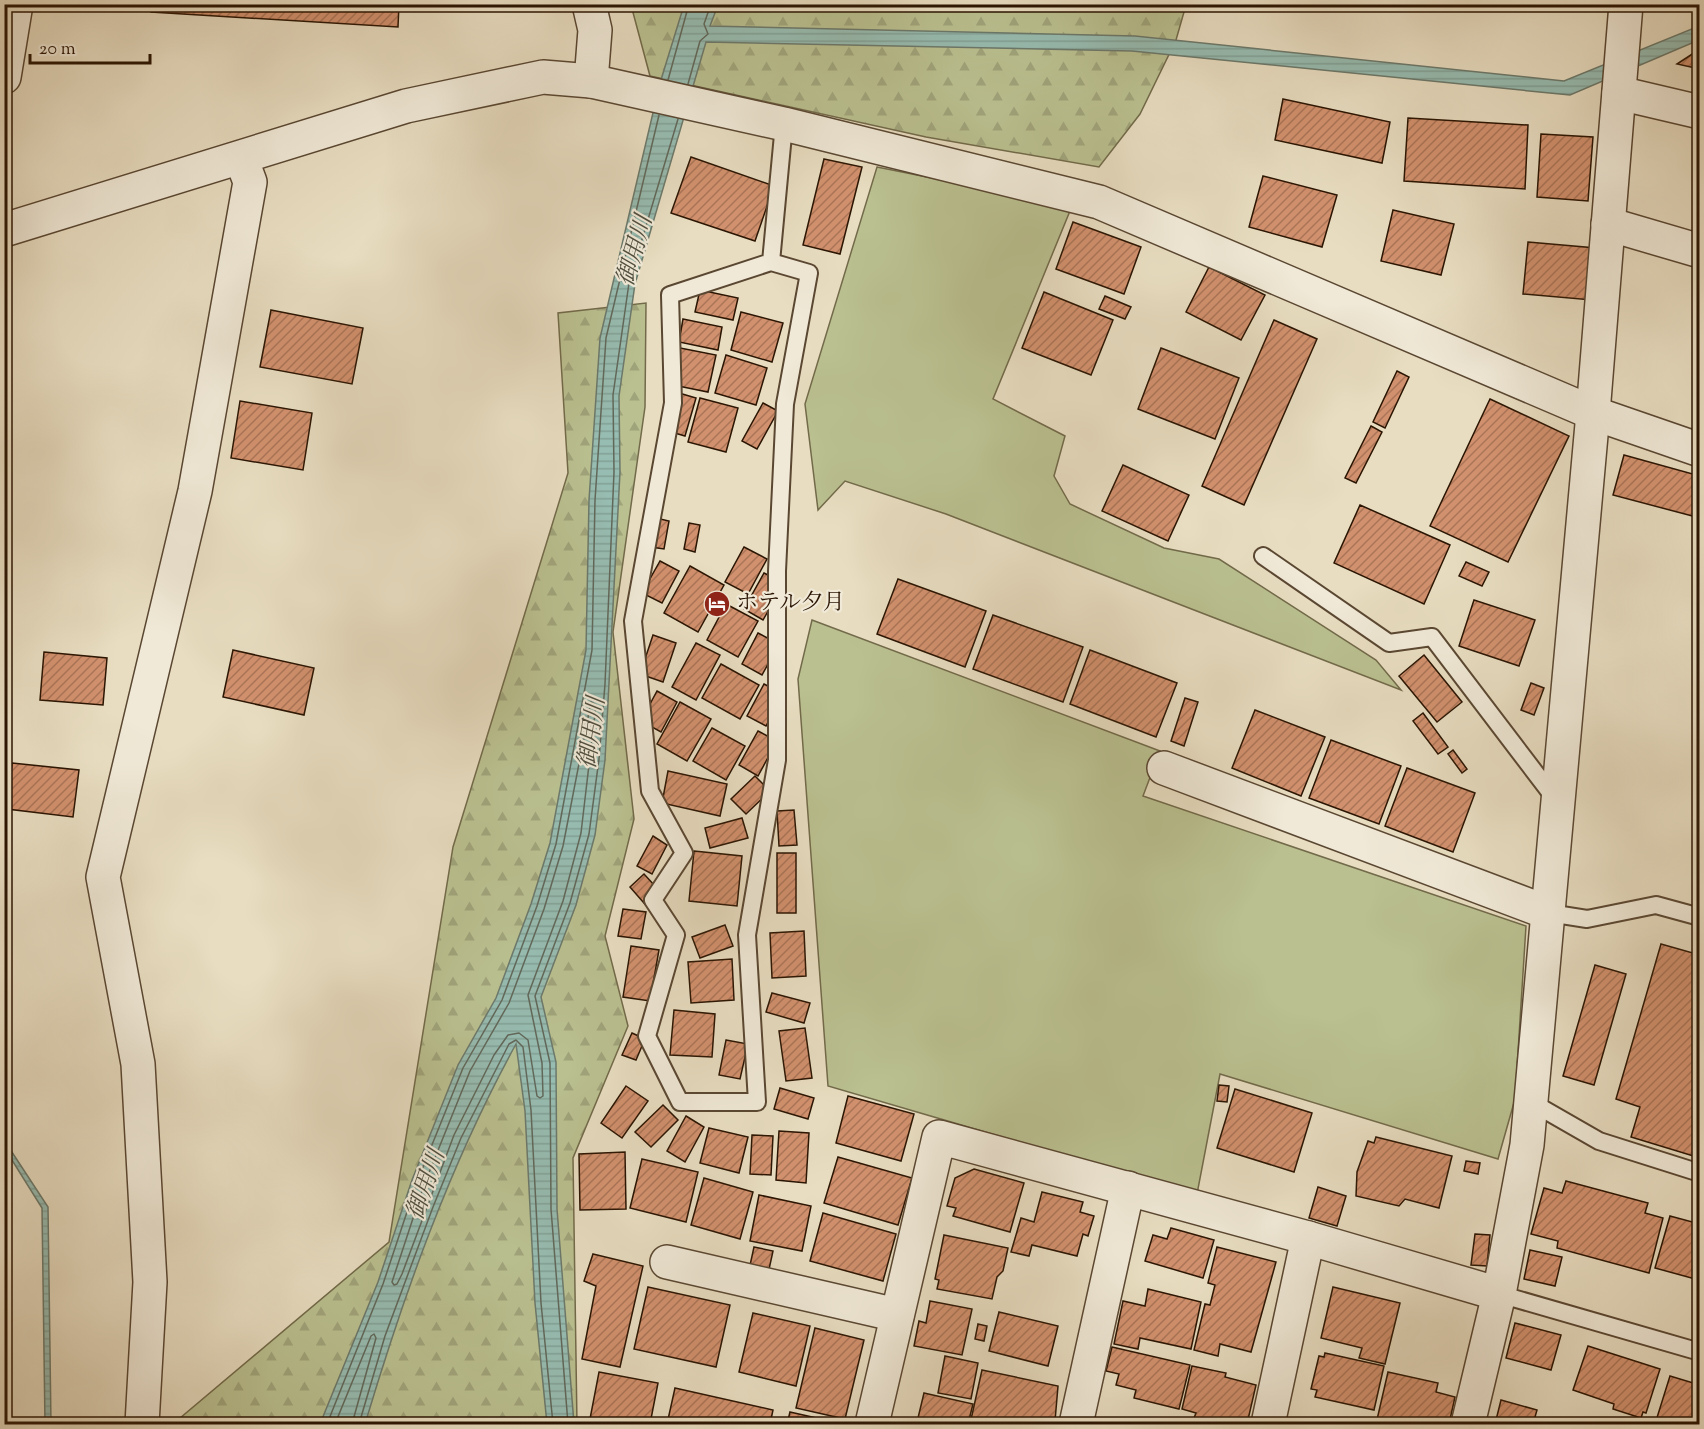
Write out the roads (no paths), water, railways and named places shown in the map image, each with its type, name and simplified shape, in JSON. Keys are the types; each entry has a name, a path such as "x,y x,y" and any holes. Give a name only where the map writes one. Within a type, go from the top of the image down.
{"street":[{"path":"4,77 15,4"},
{"path":"589,4 595,30 591,81"},
{"path":"1468,1425 1499,1294 1527,1145 1593,413 1626,4"},
{"path":"4,230 406,106 543,78 591,81 784,124 1099,202 1593,413 1700,450"},
{"path":"1619,93 1700,112"},
{"path":"142,1425 150,1282 138,1065 103,877 195,491 250,182 241,158"},
{"path":"1608,224 1700,251"},
{"path":"1164,768 1549,913"},
{"path":"872,1425 939,1137 1308,1238 1499,1294"},
{"path":"1076,1425 1128,1188"},
{"path":"1268,1425 1308,1238"},
{"path":"667,1262 897,1315"}],"lane":[{"path":"771,262 784,124"},
{"path":"771,262 809,273 785,404 777,571 777,760 747,935 757,1102 680,1102 647,1036 676,935 653,900 684,853 651,791 633,621 673,403 670,295 771,262"},
{"path":"1263,556 1389,643 1432,637 1559,803"},
{"path":"1549,913 1587,919 1656,905 1700,917"},
{"path":"1531,1102 1599,1141 1700,1173"},
{"path":"1499,1294 1700,1352"}],"water":[{"name":"御用川","path":"684,5 718,5 710,26 1135,36 1564,81 1699,26 1699,40 1570,95 1132,51 706,42 635,284 619,396 620,472 605,760 595,835 576,905 541,997 556,1062 557,1209 574,1424 547,1424 535,1303 525,1111 516,1044 470,1136 430,1230 365,1424 320,1424 378,1282 412,1180 458,1065 496,998 531,904 550,843 586,650 589,500 600,338 660,83"},
{"path":"4,1140 48,1207 51,1424 45,1424 42,1208 5,1149"}],"place":[{"name":"ホテル夕月","path":"717,604"}]}
